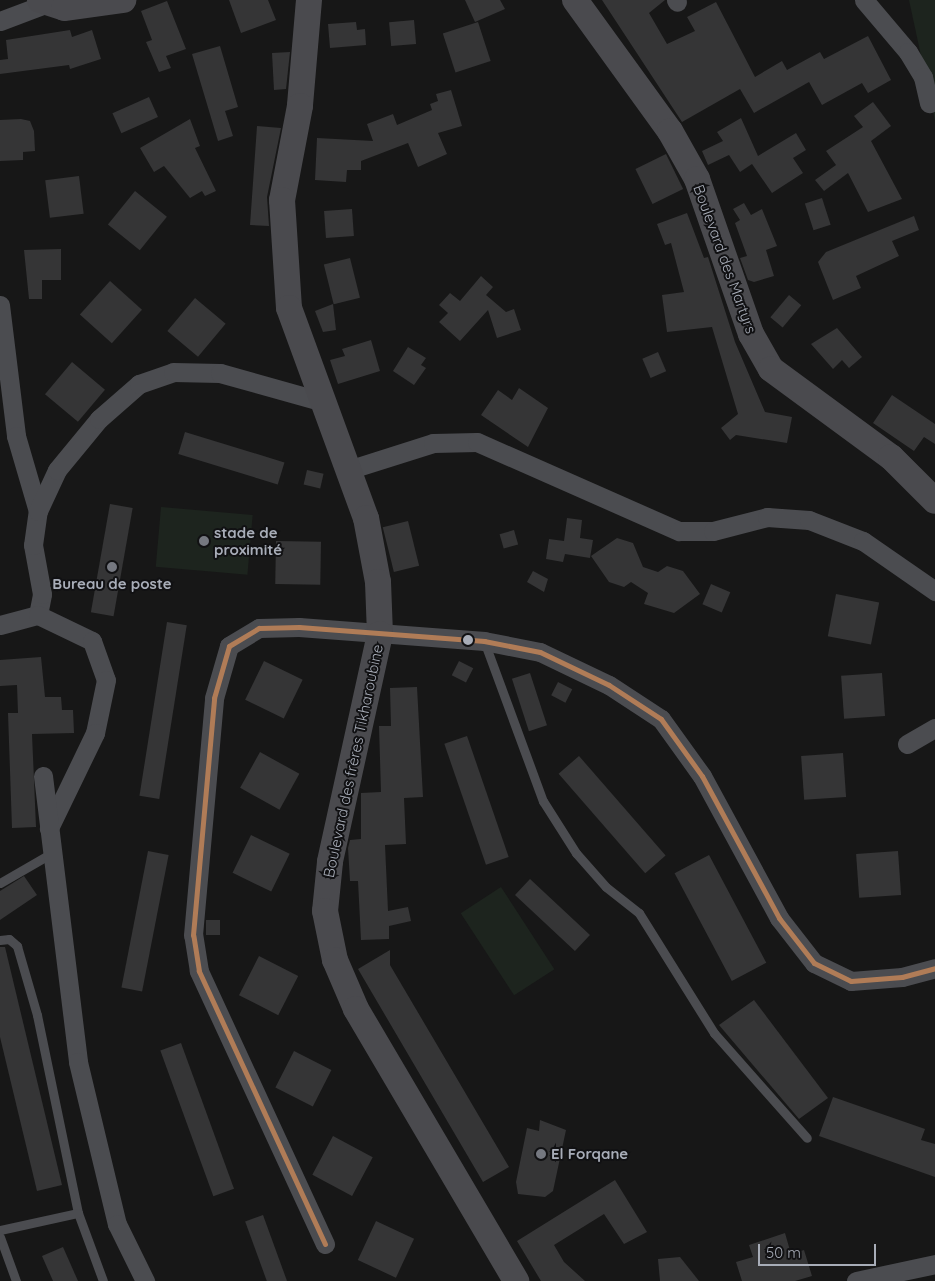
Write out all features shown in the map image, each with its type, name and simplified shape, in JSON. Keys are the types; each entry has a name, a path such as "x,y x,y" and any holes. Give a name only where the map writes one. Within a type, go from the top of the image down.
{"street":[{"path":"0,21 42,2 88,8 123,0"},
{"name":"Boulevard des frères Tikharoubine","path":"309,0 300,106 282,200 289,308 366,518 377,573 380,634 330,862 325,911 335,960 397,1085 516,1281"},
{"name":"Boulevard des Martyrs","path":"575,0 670,131 697,179 751,334 771,369 890,457 935,502"},
{"path":"864,0 908,52 923,76 929,103"},
{"path":"0,305 16,436 38,511"},
{"path":"38,614 42,594 33,545 38,511 57,470 99,419 139,384 173,372 220,373 324,402"},
{"path":"348,470 433,443 477,442 679,531 713,531 767,517 808,520 863,541 935,591"},
{"path":"0,625 38,614 92,641 106,680 95,733 49,828"},
{"path":"325,1244 198,971 193,935 214,698 229,646 259,628 299,627 484,641 540,652 609,685 661,719 702,776 779,918 814,963 851,981 902,977 935,968"},
{"path":"907,744 935,728"},
{"path":"43,776 78,1062 117,1224 145,1281"},
{"path":"856,1281 935,1264"}],"lane":[{"path":"484,641 543,800 576,853 606,887 639,913 714,1033 807,1138"},
{"path":"0,883 52,853"},
{"path":"0,940 9,939 17,946 37,1015 78,1213 103,1281"},
{"path":"0,1230 78,1213"},
{"path":"0,1237 16,1281"}],"shaded area":[{"path":"909,0 935,0 935,121"},
{"name":"stade de proximité","path":"161,507 253,515 247,575 156,567"},
{"path":"501,887 554,969 514,995 461,913"}],"building":[{"path":"229,0 268,0 276,20 241,33"},
{"path":"465,0 500,0 505,9 475,22"},
{"path":"602,0 665,0 649,13 667,44 695,31 687,17 716,2 755,77 782,61 787,70 820,52 824,59 868,36 891,80 868,93 862,83 822,105 809,82 754,113 740,89 682,122"},
{"path":"167,1 186,49 166,56 171,68 159,72 146,42 152,40 141,11"},
{"path":"414,20 416,44 391,46 389,22"},
{"path":"356,22 357,30 365,29 366,45 330,48 328,24"},
{"path":"478,22 491,61 455,72 443,33"},
{"path":"70,30 72,37 92,30 101,59 70,69 69,65 0,74 0,60 8,59 6,40"},
{"path":"220,46 238,107 225,111 233,136 218,141 192,54"},
{"path":"290,52 286,89 274,90 272,53"},
{"path":"451,90 462,126 438,133 447,154 418,167 408,143 361,161 361,170 347,170 346,182 315,180 317,138 373,141 367,124 393,114 397,125 432,110 430,104 438,101 436,94"},
{"path":"149,97 158,117 121,133 112,113"},
{"path":"873,102 891,126 871,141 902,199 868,212 848,173 824,191 815,180 836,165 826,151 863,127 854,116"},
{"path":"741,118 758,156 796,133 806,150 793,158 803,173 772,193 752,164 740,172 729,155 708,165 702,151 723,141 717,132"},
{"path":"21,119 30,121 34,131 35,151 23,152 23,160 0,161 0,120"},
{"path":"190,119 200,146 195,148 216,191 205,196 202,191 190,198 164,166 154,172 140,148"},
{"path":"257,126 281,128 267,197 269,226 250,225"},
{"path":"666,154 683,189 653,204 635,169"},
{"path":"79,176 84,214 50,218 45,180"},
{"path":"135,191 167,217 140,250 108,224"},
{"path":"822,198 831,225 814,230 805,204"},
{"path":"744,203 751,215 762,209 777,246 766,250 774,276 754,282 748,280 740,258 747,256 735,223 740,220 733,209"},
{"path":"352,209 354,236 326,238 324,211"},
{"path":"687,213 704,258 708,257 735,342 765,412 792,417 787,443 736,435 730,440 721,428 738,414 712,327 667,332 662,295 684,292 671,243 665,245 657,224"},
{"path":"914,216 919,230 892,241 899,256 856,276 861,288 833,300 818,262 826,252"},
{"path":"61,249 61,280 42,280 42,299 29,299 24,250"},
{"path":"350,258 360,298 334,304 324,265"},
{"path":"481,276 493,287 486,295 506,312 514,309 521,330 497,338 488,310 460,341 439,322 448,313 439,305 450,293 460,301"},
{"path":"110,281 142,310 112,343 80,314"},
{"path":"789,295 801,305 783,327 770,317"},
{"path":"195,298 226,324 198,357 167,331"},
{"path":"333,304 336,330 323,332 315,311"},
{"path":"837,328 862,357 849,368 842,360 833,369 811,344"},
{"path":"371,340 380,371 338,384 330,360 345,356 342,349"},
{"path":"408,347 426,358 421,365 426,368 414,385 393,371"},
{"path":"658,352 666,371 651,378 642,359"},
{"path":"72,362 105,390 78,422 45,394"},
{"path":"519,388 548,408 528,447 481,415 498,390 512,400"},
{"path":"892,395 935,424 935,444 924,437 914,451 873,423"},
{"path":"185,432 284,462 278,484 178,454"},
{"path":"307,470 324,474 320,488 304,485"},
{"path":"110,504 133,508 114,616 91,612"},
{"path":"567,518 582,520 580,538 593,540 590,558 565,554 563,562 546,559 549,539 564,541"},
{"path":"408,521 419,566 394,572 383,527"},
{"path":"514,530 518,544 504,549 500,534"},
{"path":"617,538 633,543 643,567 658,572 667,566 683,571 700,594 674,613 644,604 648,593 631,582 624,587 609,582 591,556"},
{"path":"276,541 321,542 320,585 275,584"},
{"path":"533,571 548,579 544,592 527,582"},
{"path":"711,584 730,592 722,612 702,604"},
{"path":"836,594 879,602 871,645 828,636"},
{"path":"167,622 187,625 159,799 139,796"},
{"path":"41,657 45,697 61,697 62,710 73,710 74,733 32,734 36,827 12,828 8,713 18,713 17,685 0,686 0,660"},
{"path":"264,661 303,680 284,718 245,700"},
{"path":"459,661 473,668 466,683 452,675"},
{"path":"530,673 547,725 529,731 512,679"},
{"path":"882,673 885,716 844,719 841,676"},
{"path":"558,682 572,689 565,703 551,695"},
{"path":"417,687 423,797 404,798 406,844 385,845 388,911 408,907 411,921 389,926 389,939 361,940 358,881 350,881 348,848 350,840 361,839 361,793 381,792 379,726 391,726 390,688"},
{"path":"467,736 509,857 486,865 444,744"},
{"path":"260,752 299,774 279,810 240,788"},
{"path":"843,753 846,797 804,800 801,756"},
{"path":"579,756 666,856 645,873 559,774"},
{"path":"251,835 290,854 271,892 233,873"},
{"path":"148,851 169,855 142,991 121,987"},
{"path":"898,851 901,895 859,898 856,854"},
{"path":"709,855 766,963 732,981 675,873"},
{"path":"24,876 37,895 0,920 0,891"},
{"path":"530,879 590,935 575,951 515,895"},
{"path":"206,920 220,920 220,935 206,935"},
{"path":"0,947 5,947 62,1185 37,1191 0,1037"},
{"path":"390,950 390,965 509,1167 483,1182 358,969"},
{"path":"259,956 298,976 278,1015 239,995"},
{"path":"754,1000 828,1098 799,1119 719,1025"},
{"path":"181,1043 234,1189 213,1196 160,1051"},
{"path":"294,1051 331,1070 313,1107 275,1088"},
{"path":"833,1097 925,1129 921,1140 935,1144 935,1177 819,1136"},
{"name":"El Forqane","path":"540,1120 566,1130 553,1191 545,1197 518,1194 516,1182 527,1128 539,1131"},
{"path":"333,1136 373,1157 352,1196 312,1175"},
{"path":"615,1180 647,1232 624,1244 604,1214 554,1245 564,1262 585,1281 541,1281 517,1241"},
{"path":"263,1215 287,1281 267,1281 245,1221"},
{"path":"376,1221 414,1239 396,1278 358,1260"},
{"path":"785,1233 791,1254 804,1250 812,1276 795,1281 742,1281 736,1262 753,1257 749,1245"},
{"path":"63,1247 78,1281 53,1281 42,1256"},
{"path":"680,1257 699,1281 660,1281 658,1259"}],"transit line":[{"path":"325,1244 199,971 193,935 214,698 229,646 259,628 299,627 484,641 540,652 609,685 661,719 702,776 779,918 814,963 851,981 902,977 935,968"}],"place":[{"name":"stade de proximité","path":"204,541"},
{"name":"Bureau de poste","path":"112,567"},
{"name":"El Forqane","path":"541,1154"}]}
